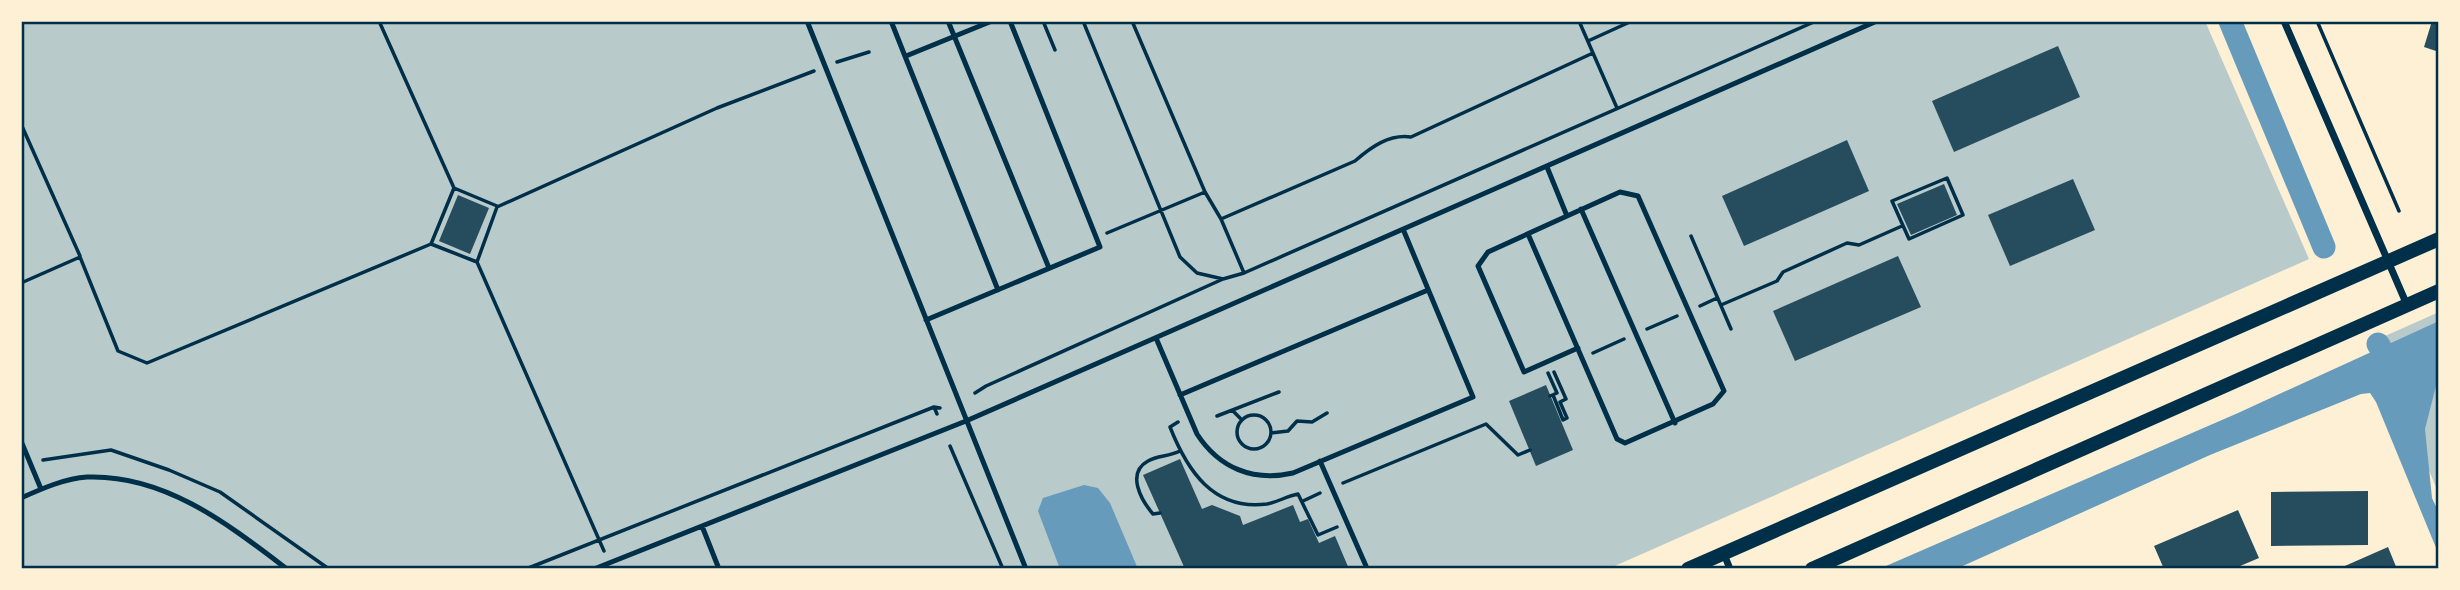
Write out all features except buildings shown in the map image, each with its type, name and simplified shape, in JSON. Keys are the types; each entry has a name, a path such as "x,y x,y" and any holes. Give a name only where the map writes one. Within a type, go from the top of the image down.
{"main road":[{"path":"1688,569 2439,239"},
{"path":"1812,569 2439,291"}],"street":[{"path":"2284,21 2407,306"},
{"path":"1724,553 1730,569"}],"lane":[{"path":"807,21 1026,569"},
{"path":"891,21 998,290"},
{"path":"948,21 1049,268"},
{"path":"906,56 992,21"},
{"path":"926,320 1100,247 1010,21"},
{"path":"594,569 967,421 1877,21"},
{"path":"1547,167 1567,216"},
{"path":"1528,234 1578,348 1617,439 1625,443 1675,423 1713,404 1724,391 1638,196 1620,192 1581,209 1488,251 1478,266 1524,372 1578,348"},
{"path":"1581,209 1675,423"},
{"path":"1156,338 1205,446 1228,466 1258,476 1280,476 1473,397 1403,229"},
{"path":"1180,395 1428,290"},
{"path":"21,441 41,489"},
{"path":"1320,461 1366,566"},
{"path":"21,498 41,489 85,477 130,480 176,496 219,519 287,569"},
{"path":"702,526 719,569"}],"path":[{"path":"379,21 454,188 497,206"},
{"path":"1043,21 1055,50"},
{"path":"1083,21 1183,262 1197,273 1223,279"},
{"path":"1132,21 1205,192 1221,219 1244,273"},
{"path":"1579,21 1617,108"},
{"path":"1588,41 1632,21"},
{"path":"975,393 1223,279 1244,273 1816,21"},
{"path":"2317,21 2399,211"},
{"path":"837,62 869,52"},
{"path":"1221,219 1355,161 1369,149 1398,135 1412,137 1593,53"},
{"path":"610,563 477,262 497,206 718,108 814,71"},
{"path":"21,124 118,351 147,363 430,244 477,262"},
{"path":"1947,178 1963,215 1909,239 1902,226 1892,201 1947,178"},
{"path":"430,244 454,188"},
{"path":"1120,228 1205,192"},
{"path":"1721,305 1777,281 1783,272 1847,243 1859,245 1902,226"},
{"path":"1691,236 1731,329"},
{"path":"21,283 80,257"},
{"path":"1700,306 1718,298"},
{"path":"1647,329 1678,316"},
{"path":"1593,354 1624,340"},
{"path":"1554,370 1566,399 1560,402 1567,418 1563,420 1552,396 1557,393 1548,373 1554,370"},
{"path":"1217,416 1279,392"},
{"path":"934,407 937,414"},
{"path":"526,569 934,407 940,408"},
{"path":"1232,410 1242,420"},
{"path":"1271,433 1288,431 1297,421 1312,422 1326,413"},
{"path":"1250,415 1262,416 1270,424 1271,433 1266,445 1250,448 1238,438 1238,426 1250,415"},
{"path":"1338,486 1486,424 1518,455 1530,450"},
{"path":"950,446 1003,569"},
{"path":"1247,455 1250,448"},
{"path":"1160,513 1153,514 1147,507 1136,476 1147,461 1169,457 1180,451"},
{"path":"1303,501 1324,491"}],"shaded area":[{"path":"21,21 2205,21 2309,259 1608,569 21,569"},
{"path":"2439,312 2439,494 2374,341"}],"water":[{"path":"2439,321 2439,382 2425,429 2432,498 2439,513 2439,555 2370,393 2361,394 2210,455 1956,569 1879,569 2238,413"},
{"path":"1084,485 1098,488 1110,503 1138,569 1060,569 1038,511 1043,498"}],"waterway":[{"path":"2230,21 2324,247"}]}
